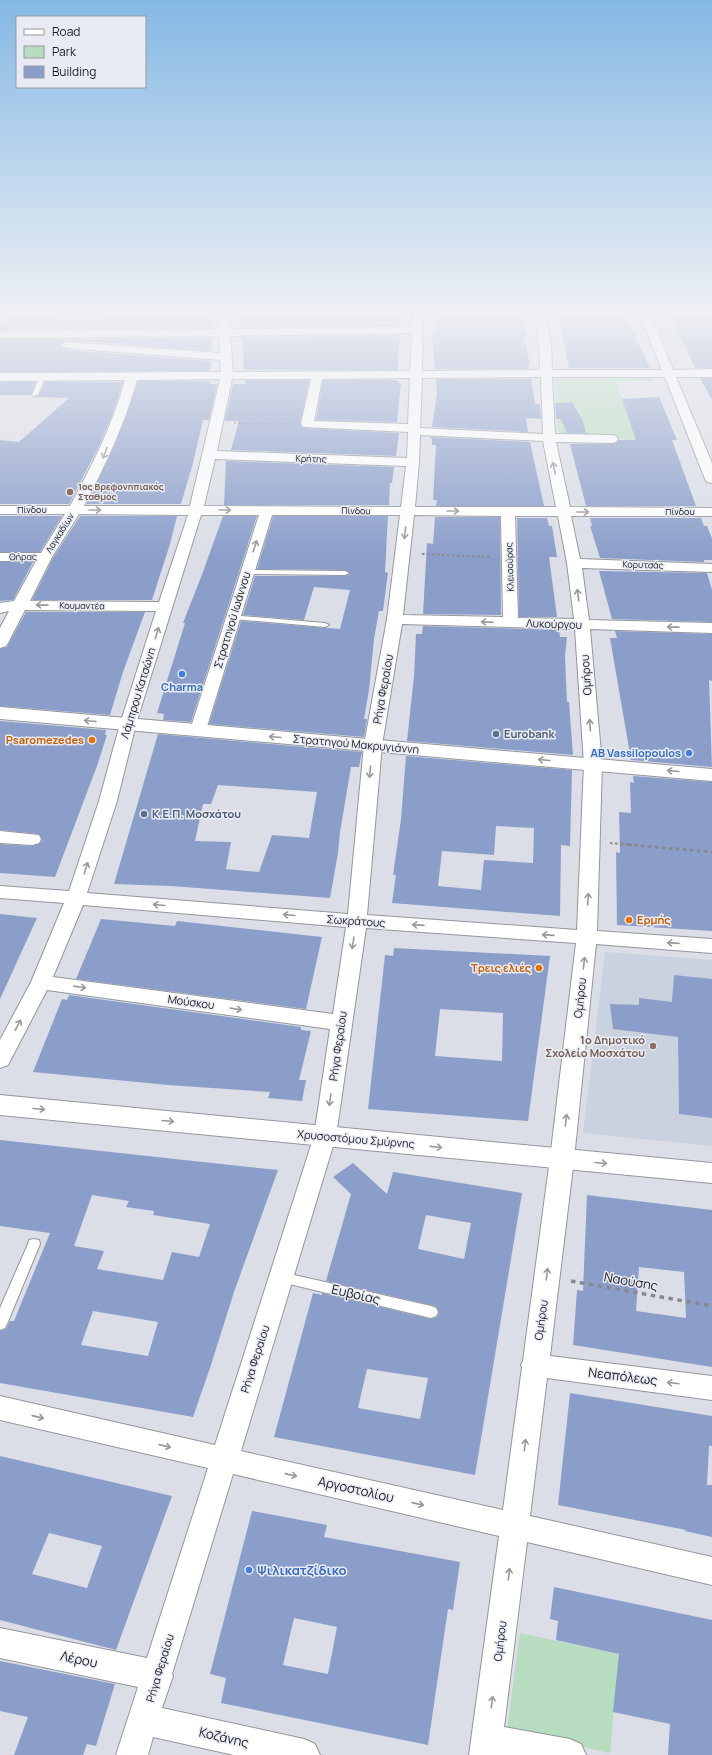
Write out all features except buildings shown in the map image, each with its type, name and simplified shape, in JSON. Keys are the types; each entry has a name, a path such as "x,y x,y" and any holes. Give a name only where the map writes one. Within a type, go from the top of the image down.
{"main road":[{"name":"Στρατηγού Μακρυγιάννη","path":"0,713 712,775"},
{"name":"Χρυσοστόμου Σμύρνης","path":"0,1105 712,1173"}],"street":[{"name":"Λαγκαδίων","path":"0,643 45,557 75,510 102,460 127,394"},
{"name":"Λάμπρου Κατσώνη","path":"0,1060 41,982 76,898 108,801 128,724 196,510 210,455 222,394"},
{"path":"313,394 307,424 549,438 612,439"},
{"name":"Ρήγα Φεραίου","path":"132,1755 158,1676 223,1459 325,1136 357,921 373,745 395,619 403,553 413,462 415,394"},
{"name":"Ομήρου","path":"486,1747 515,1526 534,1365 562,1159 587,938 593,764 582,624 574,563 549,438 547,394"},
{"path":"678,394 700,437 712,479"},
{"name":"Κρήτης","path":"210,455 413,462"},
{"name":"Πίνδου","path":"0,510 712,512"},
{"name":"Στρατηγού Ιωάννου","path":"198,730 267,510"},
{"name":"Κλεισούρας","path":"508,512 512,623"},
{"name":"Θήρας","path":"0,557 45,557"},
{"name":"Κορυτσάς","path":"574,563 712,568"},
{"name":"Κουμαντέα","path":"0,608 19,605 165,608"},
{"name":"Λυκούργου","path":"395,619 712,628"},
{"path":"0,837 32,840"},
{"name":"Σωκράτους","path":"0,892 357,921 712,946"},
{"name":"Μούσκου","path":"41,982 341,1023"},
{"name":"Νεαπόλεως","path":"534,1365 712,1388"},
{"name":"Αργοστολίου","path":"0,1408 712,1571"},
{"name":"Λέρου","path":"0,1643 158,1676"},
{"name":"Κοζάνης","path":"144,1719 304,1755"},
{"path":"486,1747 570,1755"}],"lane":[{"path":"247,572 345,573"},
{"path":"233,617 325,625"},
{"path":"0,1324 34,1244"},
{"name":"Ευβοίας","path":"281,1277 431,1312"}],"path":[{"path":"217,422 307,424"},
{"path":"403,553 509,558"},
{"path":"591,841 712,852"},
{"name":"Ναούσης","path":"546,1277 712,1306"}],"shaded area":[{"name":"1ο Δημοτικό Σχολείο Μοσχάτου","path":"605,952 712,960 712,1146 583,1133"}],"green space":[{"path":"556,394 620,394 626,410 640,410 651,440 559,437"},
{"path":"520,1633 619,1654 610,1753 507,1730"}],"place":[{"name":"1ος Βρεφονηπιακός Σταθμός","path":"70,492"},
{"name":"Charma","path":"182,674"},
{"name":"Eurobank","path":"496,734"},
{"name":"Psaromezedes","path":"92,740"},
{"name":"AB Vassilopoulos","path":"689,753"},
{"name":"Κ.Ε.Π. Μοσχάτου","path":"144,814"},
{"name":"Ερμής","path":"629,920"},
{"name":"Τρεις ελιές","path":"539,968"},
{"name":"1ο Δημοτικό Σχολείο Μοσχάτου","path":"653,1046"},
{"name":"Ψιλικατζίδικο","path":"249,1570"}]}
